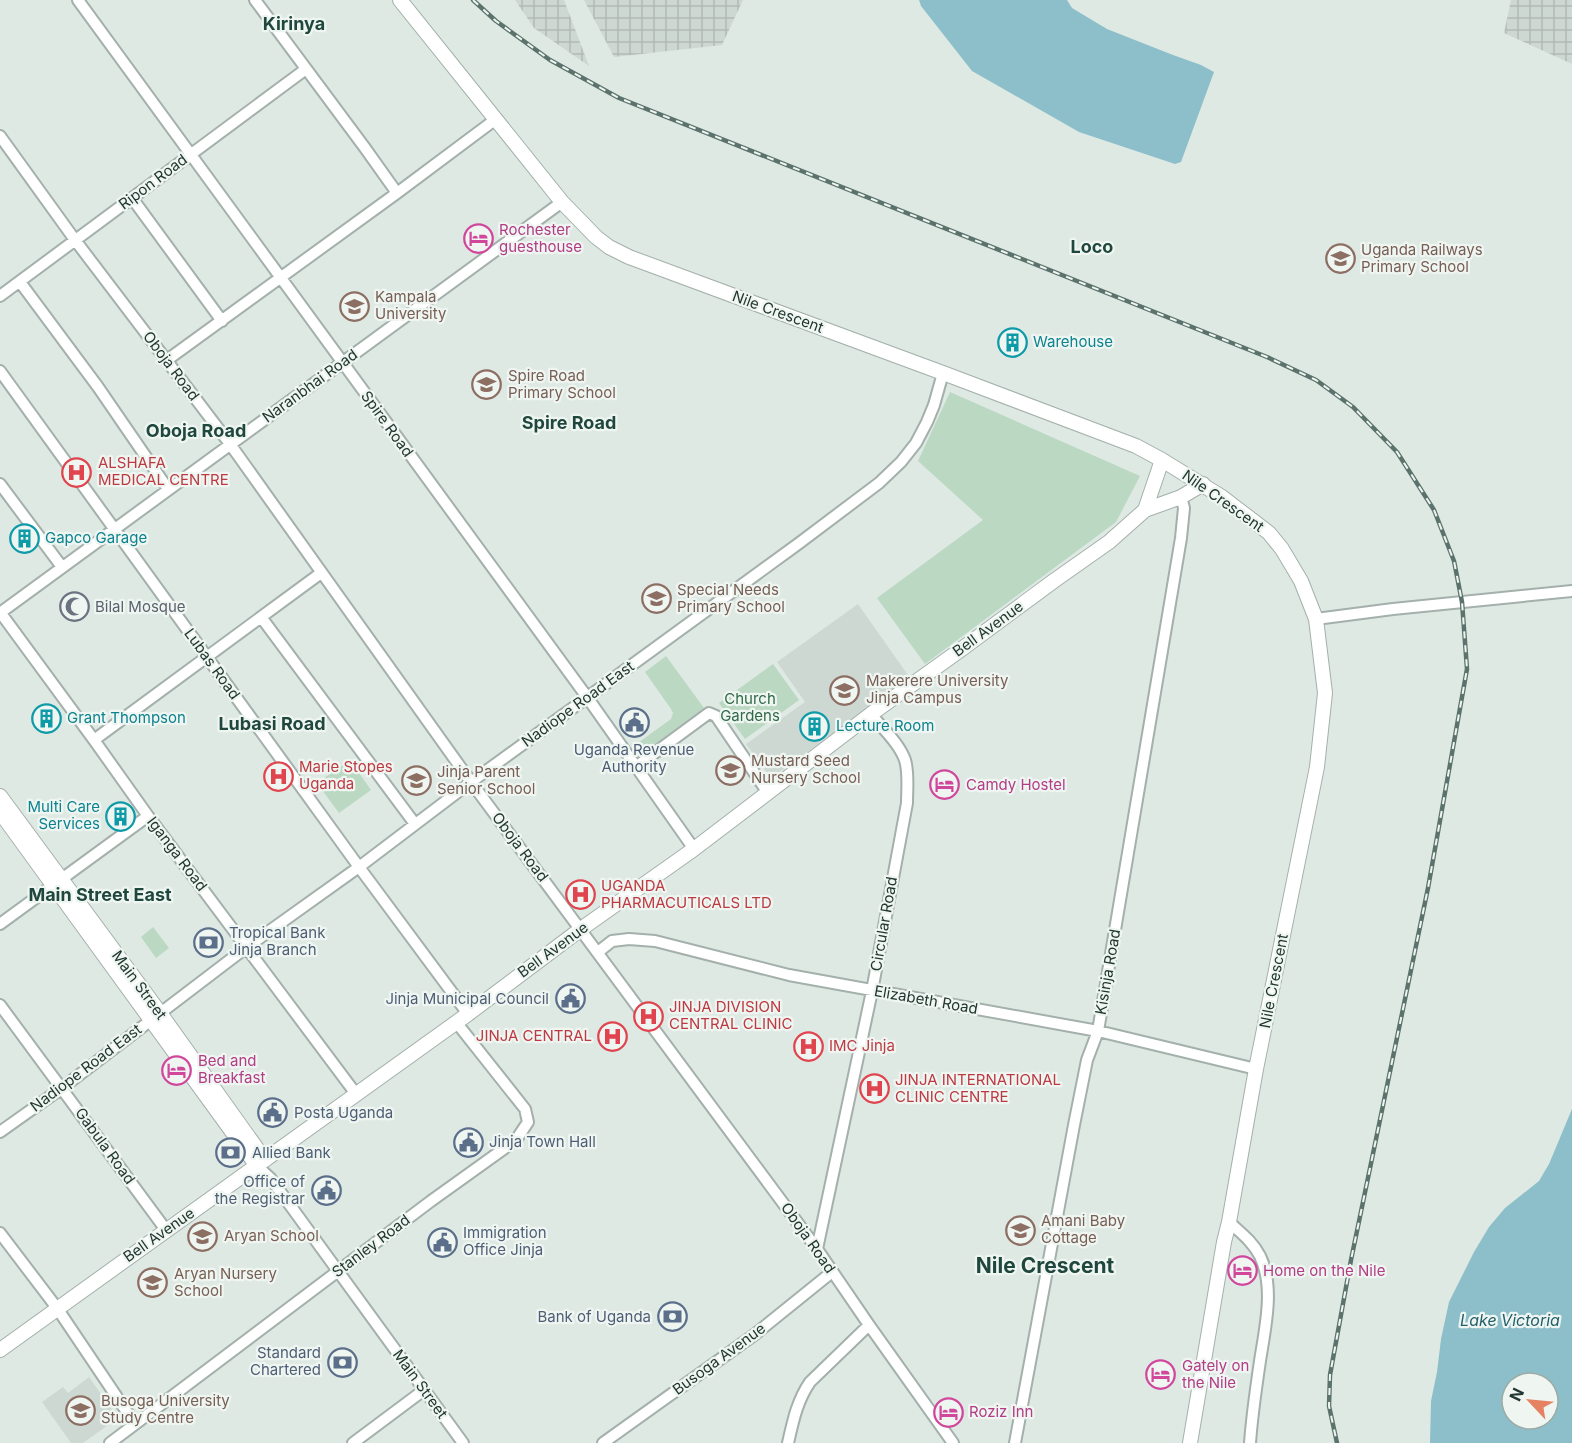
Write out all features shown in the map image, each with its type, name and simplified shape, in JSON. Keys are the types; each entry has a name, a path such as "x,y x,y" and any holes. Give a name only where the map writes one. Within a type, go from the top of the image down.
{"street":[{"name":"Spire Road","path":"78,0 587,697 694,849"},
{"path":"255,0 397,193"},
{"name":"Nile Crescent","path":"400,0 562,202 609,247 629,257 1136,446 1203,484 1269,533 1282,549 1301,581 1316,619 1324,693 1317,767 1224,1242 1190,1443"},
{"name":"Ripon Road","path":"0,296 306,69"},
{"path":"167,360 496,119"},
{"name":"Oboja Road","path":"0,136 75,240 230,444 471,782 817,1249 953,1443"},
{"path":"132,198 222,321"},
{"name":"Naranbhai Road","path":"0,612 562,202"},
{"path":"20,282 98,387 168,489"},
{"name":"Lubas Road","path":"0,371 359,867 462,1018"},
{"name":"Nadiope Road East","path":"0,1132 62,1088 246,946 359,867 471,782 879,483 909,453 927,422 943,373"},
{"name":"Bell Avenue","path":"0,1350 694,849 871,714 1109,542 1145,510 1162,460"},
{"path":"0,484 62,567"},
{"path":"1145,510 1181,497 1203,484"},
{"name":"Kisinja Road","path":"1014,1443 1071,1137 1088,1060 1098,1031 1181,538 1184,508 1181,497"},
{"path":"94,740 321,573"},
{"path":"1316,619 1572,591"},
{"name":"Iganga Road","path":"0,612 148,816 356,1094"},
{"path":"261,617 415,824"},
{"path":"637,766 709,713 716,716 768,793"},
{"name":"Circular Road","path":"817,1249 872,991 907,803 905,761 900,750 871,714"},
{"name":"Main Street","path":"0,796 57,882"},
{"name":"Main Street","path":"0,812 57,882 156,1016 337,1271 463,1443"},
{"path":"0,924 148,816"},
{"name":"Elizabeth Road","path":"598,952 612,941 629,939 655,941 789,975 1098,1031 1257,1069"},
{"name":"Gabula Road","path":"0,1005 166,1230"},
{"name":"Stanley Road","path":"110,1443 337,1271 516,1140 528,1122 525,1109 462,1018"},
{"path":"1229,1222 1255,1248 1264,1267 1266,1285 1268,1308 1251,1421 1250,1443"},
{"path":"0,1233 57,1308 135,1424"},
{"name":"Busoga Avenue","path":"603,1443 754,1335 832,1272"},
{"path":"788,1443 797,1405 810,1382 869,1325"},
{"path":"353,1443 424,1390"}],"shaded area":[{"path":"515,0 564,0 589,66 534,28"},
{"path":"584,0 743,0 722,45 614,57"},
{"path":"1511,0 1572,0 1572,64 1504,33"},
{"name":"Makerere University Jinja Campus","path":"858,604 910,678 771,778 746,744 805,702 777,662"},
{"name":"Busoga University Study Centre","path":"89,1377 118,1418 83,1443 71,1443 42,1402 63,1387 68,1393"}],"green space":[{"path":"950,392 1140,476 1116,522 925,664 877,598 983,520 918,461"},
{"path":"666,656 704,708 644,752 638,743 671,719 673,713 645,672"},
{"name":"Church Gardens","path":"773,664 799,700 745,739 719,703"},
{"path":"350,760 371,790 339,813 317,783"},
{"path":"153,927 169,948 156,958 141,937"}],"water":[{"path":"919,0 1067,0 1072,8 1107,29 1214,72 1181,162 1175,164 1079,132 972,71 921,6"},
{"name":"Lake Victoria","path":"1572,1109 1572,1443 1430,1443 1431,1401 1449,1302 1489,1227 1505,1208 1539,1181 1549,1164"}],"railway":[{"path":"473,0 496,21 550,60 619,98 1267,357 1316,380 1353,407 1397,452 1434,510 1454,561 1462,602 1467,669 1428,888 1351,1260 1330,1375 1329,1406 1337,1443"}],"place":[{"name":"Rochester guesthouse","path":"478,239"},
{"name":"Uganda Railways Primary School","path":"1340,259"},
{"name":"Kampala University","path":"354,306"},
{"name":"Warehouse","path":"1012,342"},
{"name":"Spire Road Primary School","path":"487,385"},
{"name":"ALSHAFA MEDICAL CENTRE","path":"77,472"},
{"name":"Gapco Garage","path":"24,538"},
{"name":"Special Needs Primary School","path":"656,599"},
{"name":"Bilal Mosque","path":"74,607"},
{"name":"Makerere University Jinja Campus","path":"845,690"},
{"name":"Grant Thompson","path":"46,718"},
{"name":"Uganda Revenue Authority","path":"634,723"},
{"name":"Lecture Room","path":"815,726"},
{"name":"Mustard Seed Nursery School","path":"730,770"},
{"name":"Marie Stopes Uganda","path":"278,776"},
{"name":"Jinja Parent Senior School","path":"416,781"},
{"name":"Camdy Hostel","path":"945,785"},
{"name":"Multi Care Services","path":"121,816"},
{"name":"UGANDA PHARMACUTICALS LTD","path":"580,895"},
{"name":"Tropical Bank Jinja Branch","path":"208,942"},
{"name":"Jinja Municipal Council","path":"570,999"},
{"name":"JINJA DIVISION CENTRAL CLINIC","path":"648,1016"},
{"name":"JINJA CENTRAL","path":"613,1036"},
{"name":"IMC Jinja","path":"808,1046"},
{"name":"Bed and Breakfast","path":"177,1070"},
{"name":"JINJA INTERNATIONAL CLINIC CENTRE","path":"874,1089"},
{"name":"Posta Uganda","path":"273,1113"},
{"name":"Jinja Town Hall","path":"468,1142"},
{"name":"Allied Bank","path":"231,1153"},
{"name":"Office of the Registrar","path":"326,1191"},
{"name":"Amani Baby Cottage","path":"1020,1230"},
{"name":"Aryan School","path":"203,1236"},
{"name":"Immigration Office Jinja","path":"442,1242"},
{"name":"Home on the Nile","path":"1242,1271"},
{"name":"Aryan Nursery School","path":"153,1283"},
{"name":"Bank of Uganda","path":"672,1317"},
{"name":"Standard Chartered","path":"342,1362"},
{"name":"Gately on the Nile","path":"1161,1375"},
{"name":"Busoga University Study Centre","path":"80,1410"},
{"name":"Roziz Inn","path":"948,1412"}],"district":[{"name":"Kirinya","path":"294,24"},
{"name":"Loco","path":"1092,247"},
{"name":"Spire Road","path":"569,423"},
{"name":"Oboja Road","path":"196,431"},
{"name":"Lubasi Road","path":"272,724"},
{"name":"Main Street East","path":"100,895"},
{"name":"Nile Crescent","path":"1045,1266"}]}
